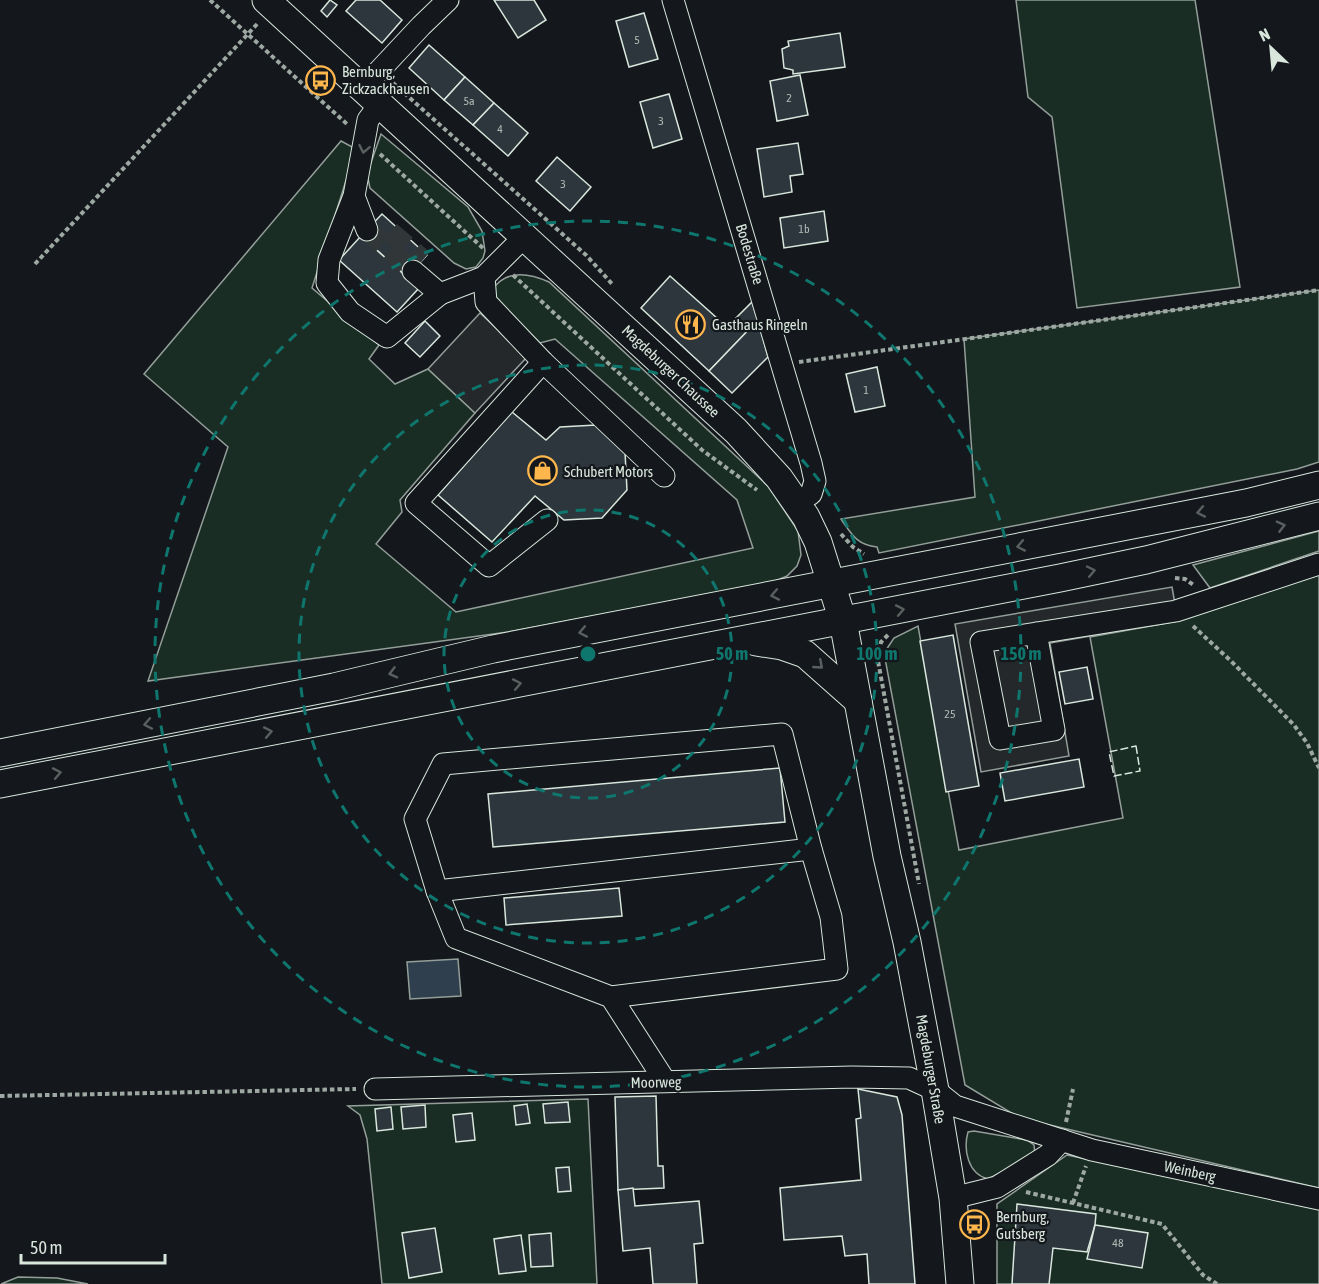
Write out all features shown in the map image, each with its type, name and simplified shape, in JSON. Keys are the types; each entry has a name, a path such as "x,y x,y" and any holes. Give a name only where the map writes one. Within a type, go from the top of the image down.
{"main road":[{"name":"Magdeburger Chaussee","path":"269,3 736,431 773,471 797,502 818,542 843,621 887,856"},
{"path":"0,753 302,694 493,649 1246,503 1319,485"},
{"path":"0,784 1136,562 1319,516"},
{"path":"746,640 782,646 805,654 858,701"},
{"name":"Magdeburger Straße","path":"887,856 907,942 935,1090 953,1198 960,1284"}],"street":[{"path":"448,0 421,26 370,97 365,141 354,196 329,260 327,283 350,312 387,337 447,291 484,278 524,237"},
{"name":"Bodestraße","path":"673,0 811,462 814,481 811,494 797,502"},
{"path":"354,196 371,225"},
{"path":"418,265 447,291"},
{"path":"484,278 486,302 543,362 664,476"},
{"path":"543,362 416,503 489,566 547,520"},
{"path":"1036,633 1054,730 1000,739 981,642 1036,633 1176,611 1319,564"},
{"path":"782,734 831,917 837,969 611,997 456,938 437,891 415,819 443,764 782,734"},
{"path":"437,891 811,849"},
{"path":"611,997 665,1082"},
{"name":"Moorweg","path":"375,1089 896,1077 909,1078 935,1090"},
{"name":"Weinberg","path":"935,1090 955,1106 1092,1150 1319,1199"},
{"path":"953,1198 997,1187 1048,1155 1062,1140"}],"path":[{"path":"210,0 702,450 739,479 749,484 763,498"},
{"path":"35,264 248,35 269,3"},
{"path":"783,364 1319,290"},
{"path":"1176,611 1231,661 1294,725 1307,743 1319,768"},
{"path":"889,634 881,642 878,660 920,891"},
{"path":"0,1096 375,1089"},
{"path":"1062,1140 1073,1089"},
{"path":"1073,1203 1092,1150"},
{"path":"997,1187 1162,1224 1203,1275 1217,1284"}],"green space":[{"path":"1016,0 1195,0 1240,287 1077,308 1052,117 1028,97"},
{"path":"381,134 468,207 482,231 485,251 476,267 466,269 454,263 370,188 367,174"},
{"path":"341,141 356,149 312,288 379,345 369,359 395,384 428,369 475,413 400,500 402,512 376,544 456,612 753,548 737,500 555,339 540,343 494,298 492,290 498,283 511,276 526,275 549,282 768,486 798,531 801,555 797,566 787,576 773,582 508,632 148,681 228,447 144,374"},
{"path":"1319,290 1319,462 1297,469 879,553 877,547 864,544 856,538 841,519 975,497 964,339"},
{"path":"1319,531 1319,551 1210,588 1193,565"},
{"path":"1319,575 1319,1188 1020,1118 965,1085 884,653 894,638 918,626 959,850 1123,818 1090,637 1178,621"},
{"path":"588,1099 597,1284 382,1284 367,1139 360,1115 348,1106"},
{"path":"968,1132 1027,1140 1034,1145 1035,1155 988,1179 976,1172 969,1160 966,1146"},
{"path":"1067,1155 1319,1208 1319,1284 997,1284 997,1204"},
{"path":"18,1277 57,1278 88,1284 1,1284"}],"shaded area":[{"path":"480,313 527,357 475,413 428,369"},
{"path":"1172,587 1178,621 1050,643 1069,756 981,772 955,624"}],"water":[{"path":"458,959 461,996 410,999 407,962"}],"building":[{"path":"330,0 337,5 327,17 321,11"},
{"path":"356,0 380,0 402,20 382,43 346,11"},
{"path":"494,0 534,0 546,20 518,38"},
{"path":"644,13 658,59 629,67 616,21"},
{"path":"840,33 845,67 793,74 793,70 784,68 782,49 789,46 788,41"},
{"path":"429,45 465,77 444,100 409,68"},
{"path":"800,75 808,115 777,121 770,81"},
{"path":"465,77 494,103 473,125 444,100"},
{"path":"669,94 682,139 653,148 640,102"},
{"path":"494,103 528,133 508,156 473,125"},
{"path":"798,143 803,174 790,176 792,192 764,197 757,149"},
{"path":"557,157 591,187 570,211 536,181"},
{"path":"824,211 828,241 784,248 780,218"},
{"path":"382,214 427,255 407,277 361,236"},
{"path":"361,236 419,288 397,312 339,260"},
{"name":"Gasthaus Ringeln","path":"670,276 727,327 752,302 758,320 709,371 641,308"},
{"path":"758,320 768,357 732,393 709,371"},
{"path":"425,321 440,336 420,357 405,343"},
{"path":"877,367 885,406 855,412 846,374"},
{"name":"Schubert Motors","path":"512,412 546,440 560,427 596,425 625,452 627,490 602,518 564,520 535,496 492,542 438,495"},
{"path":"953,635 979,786 946,792 920,641"},
{"path":"1087,667 1093,699 1065,704 1059,672"},
{"path":"1079,759 1084,787 1005,801 1000,773"},
{"path":"780,768 785,822 493,847 488,794"},
{"path":"619,888 622,916 506,925 504,898"},
{"path":"858,1089 897,1097 902,1115 915,1284 869,1284 867,1254 845,1256 842,1236 784,1240 780,1188 861,1180 856,1119 861,1118"},
{"path":"656,1096 658,1166 663,1166 664,1188 618,1190 615,1097"},
{"path":"568,1102 570,1122 545,1123 543,1104"},
{"path":"527,1104 530,1123 516,1125 514,1106"},
{"path":"425,1105 426,1127 403,1129 401,1107"},
{"path":"391,1107 393,1129 377,1131 375,1109"},
{"path":"472,1113 475,1140 456,1142 453,1115"},
{"path":"569,1167 571,1191 558,1192 556,1168"},
{"path":"633,1188 635,1206 699,1201 703,1243 694,1244 697,1284 653,1284 650,1248 623,1251 618,1190"},
{"path":"1017,1204 1096,1214 1087,1252 1053,1248 1049,1284 1012,1284"},
{"path":"1095,1225 1148,1233 1142,1268 1087,1259"},
{"path":"435,1228 442,1272 409,1278 402,1233"},
{"path":"551,1233 553,1266 531,1267 529,1235"},
{"path":"521,1235 526,1271 499,1274 494,1239"}],"tunnel":[{"path":"367,230 413,271"},
{"path":"390,232 423,260"}],"fence":[{"path":"1136,746 1140,771 1114,776 1109,752 1136,746"}],"place":[{"name":"Bernburg, Zickzackhausen","path":"321,80"},
{"name":"Gasthaus Ringeln","path":"691,324"},
{"name":"Schubert Motors","path":"543,471"},
{"name":"Bernburg, Gutsberg","path":"975,1225"}]}
